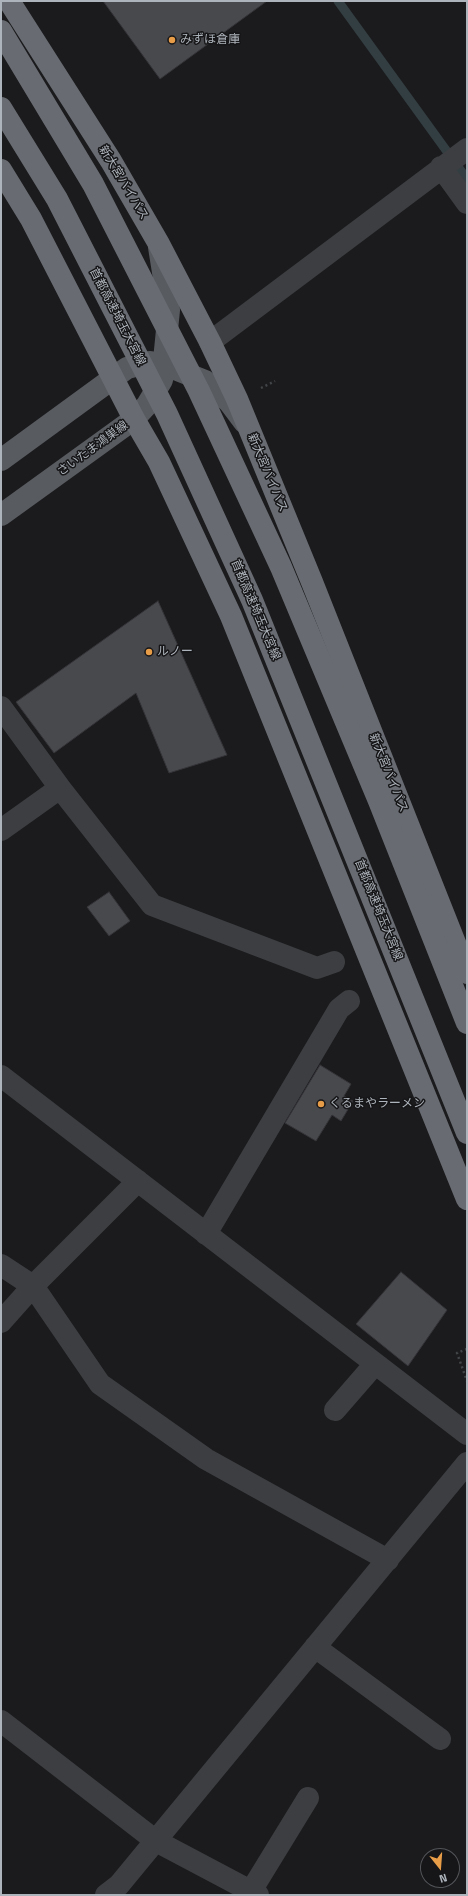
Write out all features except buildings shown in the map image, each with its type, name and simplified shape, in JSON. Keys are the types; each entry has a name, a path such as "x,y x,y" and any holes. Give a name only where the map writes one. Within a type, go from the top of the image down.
{"highway":[{"name":"新大宮バイパス","path":"9,1 111,161 159,244 210,342 237,399 312,582 467,973"},
{"path":"1,31 93,184 199,391 284,575 379,801 467,1023"},
{"name":"首都高速埼玉大宮線","path":"1,108 57,199 167,414 252,600 399,961 467,1133"},
{"path":"1,170 31,219 134,419 159,462 231,616 467,1199"}],"main road":[{"name":"さいたま鴻巣線","path":"1,515 134,419 147,405 162,380 165,365 169,310 159,244"},
{"path":"1,460 113,377 127,368 150,362 165,365 205,381 229,402 249,428"}],"street":[{"path":"210,342 441,167 467,149"},
{"path":"441,167 467,203"},
{"path":"1,707 60,788 152,904 317,968 334,962"},
{"path":"1,830 60,788"},
{"path":"206,1234 339,1008 349,1001"},
{"path":"1,1076 467,1434"},
{"path":"1,1322 33,1286 138,1181"},
{"path":"1,1264 33,1286 100,1384 206,1459 388,1560"},
{"path":"335,1410 375,1364"},
{"path":"106,1895 119,1885 156,1841 467,1463"},
{"path":"316,1647 440,1739"},
{"path":"1,1721 156,1841 255,1893 308,1798"}],"path":[{"path":"467,1349 457,1353 467,1381"}],"waterway":[{"path":"338,1 467,179"}],"place":[{"name":"みずほ倉庫","path":"172,40"},
{"name":"ルノー","path":"149,652"},
{"name":"くるまやラーメン","path":"321,1104"}]}
